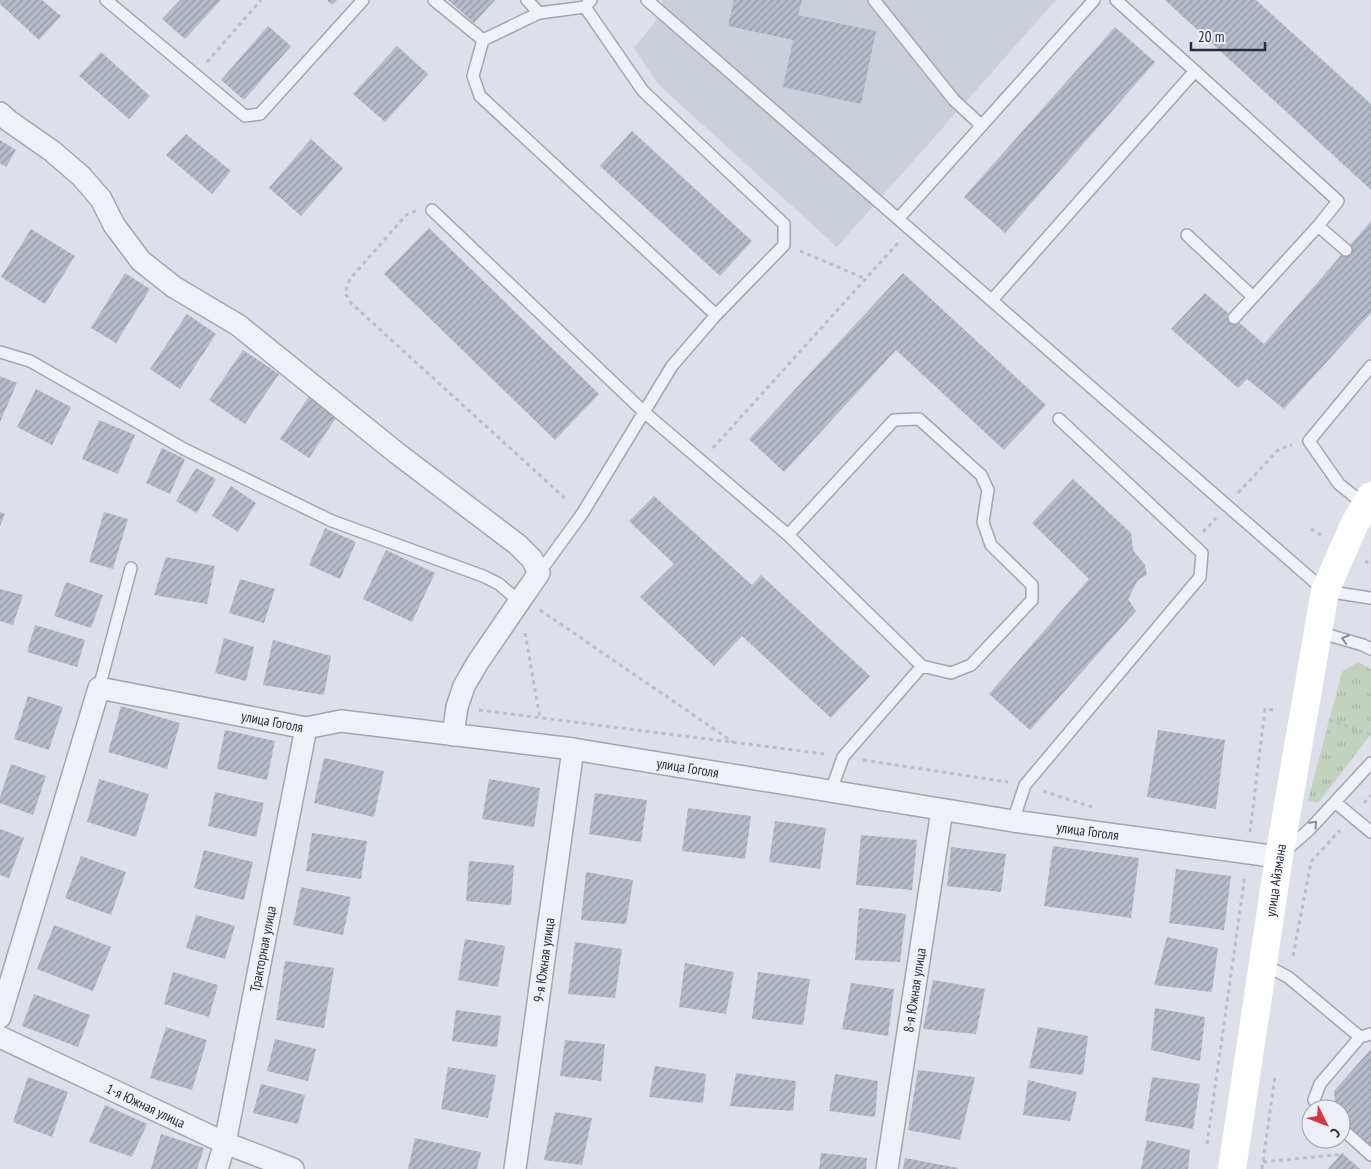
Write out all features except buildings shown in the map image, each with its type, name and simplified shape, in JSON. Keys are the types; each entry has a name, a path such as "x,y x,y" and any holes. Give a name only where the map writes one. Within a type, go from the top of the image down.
{"street":[{"path":"0,113 52,151 80,176 100,198 114,224 141,261 174,287 238,325 398,454 518,545 532,559 539,574 478,662 464,686 457,707 453,735"},
{"name":"улица Айзмана","path":"1232,1169 1279,857 1326,591 1368,501"},
{"path":"0,1017 99,688"},
{"name":"улица Гоголя","path":"99,688 306,728 341,721 573,749 1013,821 1279,857"},
{"name":"Тракторная улица","path":"217,1169 225,1143 306,728"},
{"name":"9-я Южная улица","path":"515,1169 573,749"},
{"name":"8-я Южная улица","path":"887,1169 942,810"},
{"name":"1-я Южная улица","path":"0,1037 225,1143 293,1169"}],"lane":[{"path":"106,0 245,116 260,114 363,0"},
{"path":"434,0 484,40"},
{"path":"527,0 539,13"},
{"path":"647,0 1326,591 1371,598"},
{"path":"874,0 954,100 981,125"},
{"path":"898,219 1094,0"},
{"path":"1116,0 1338,201 1318,226 1234,318"},
{"path":"539,574 582,514 672,366 716,314 784,245 784,224 643,91 588,3 539,13 484,40 473,76 480,96 716,314"},
{"path":"992,300 1195,71"},
{"path":"432,210 644,412 788,535 922,666 951,673 971,665 1032,600 1032,585 991,545 984,522 988,490 981,476 918,419 894,420 788,535"},
{"path":"1318,226 1346,250"},
{"path":"1187,235 1253,297"},
{"path":"0,352 30,361 184,449 332,521 483,576 499,584 520,602"},
{"path":"1368,501 1339,484 1310,441 1371,366"},
{"path":"1013,821 1025,785 1200,577 1202,553 1059,419"},
{"path":"99,688 131,568"},
{"path":"1318,632 1371,649"},
{"path":"831,791 843,757 922,666"},
{"path":"1279,857 1310,829 1371,763"},
{"path":"1336,802 1371,832"},
{"path":"1263,964 1288,978 1366,1036 1320,1084 1314,1099"},
{"path":"1351,1137 1369,1153"}],"path":[{"path":"196,75 261,0"},
{"path":"432,210 418,210 406,216 350,279 345,292 351,303 582,514"},
{"path":"702,461 910,229"},
{"path":"784,245 866,279"},
{"path":"1192,544 1279,448 1310,441"},
{"path":"540,718 520,602 530,604 733,742"},
{"path":"457,707 843,757 1025,785 1094,807"},
{"path":"1206,1149 1248,852 1265,709 1274,710"},
{"path":"1329,720 1371,735"},
{"path":"1263,1162 1369,1153"}],"shaded area":[{"path":"662,0 1056,0 837,247 658,84 634,48 662,13"}],"green space":[{"path":"1358,662 1371,669 1371,734 1318,803 1308,800 1342,672"}]}
